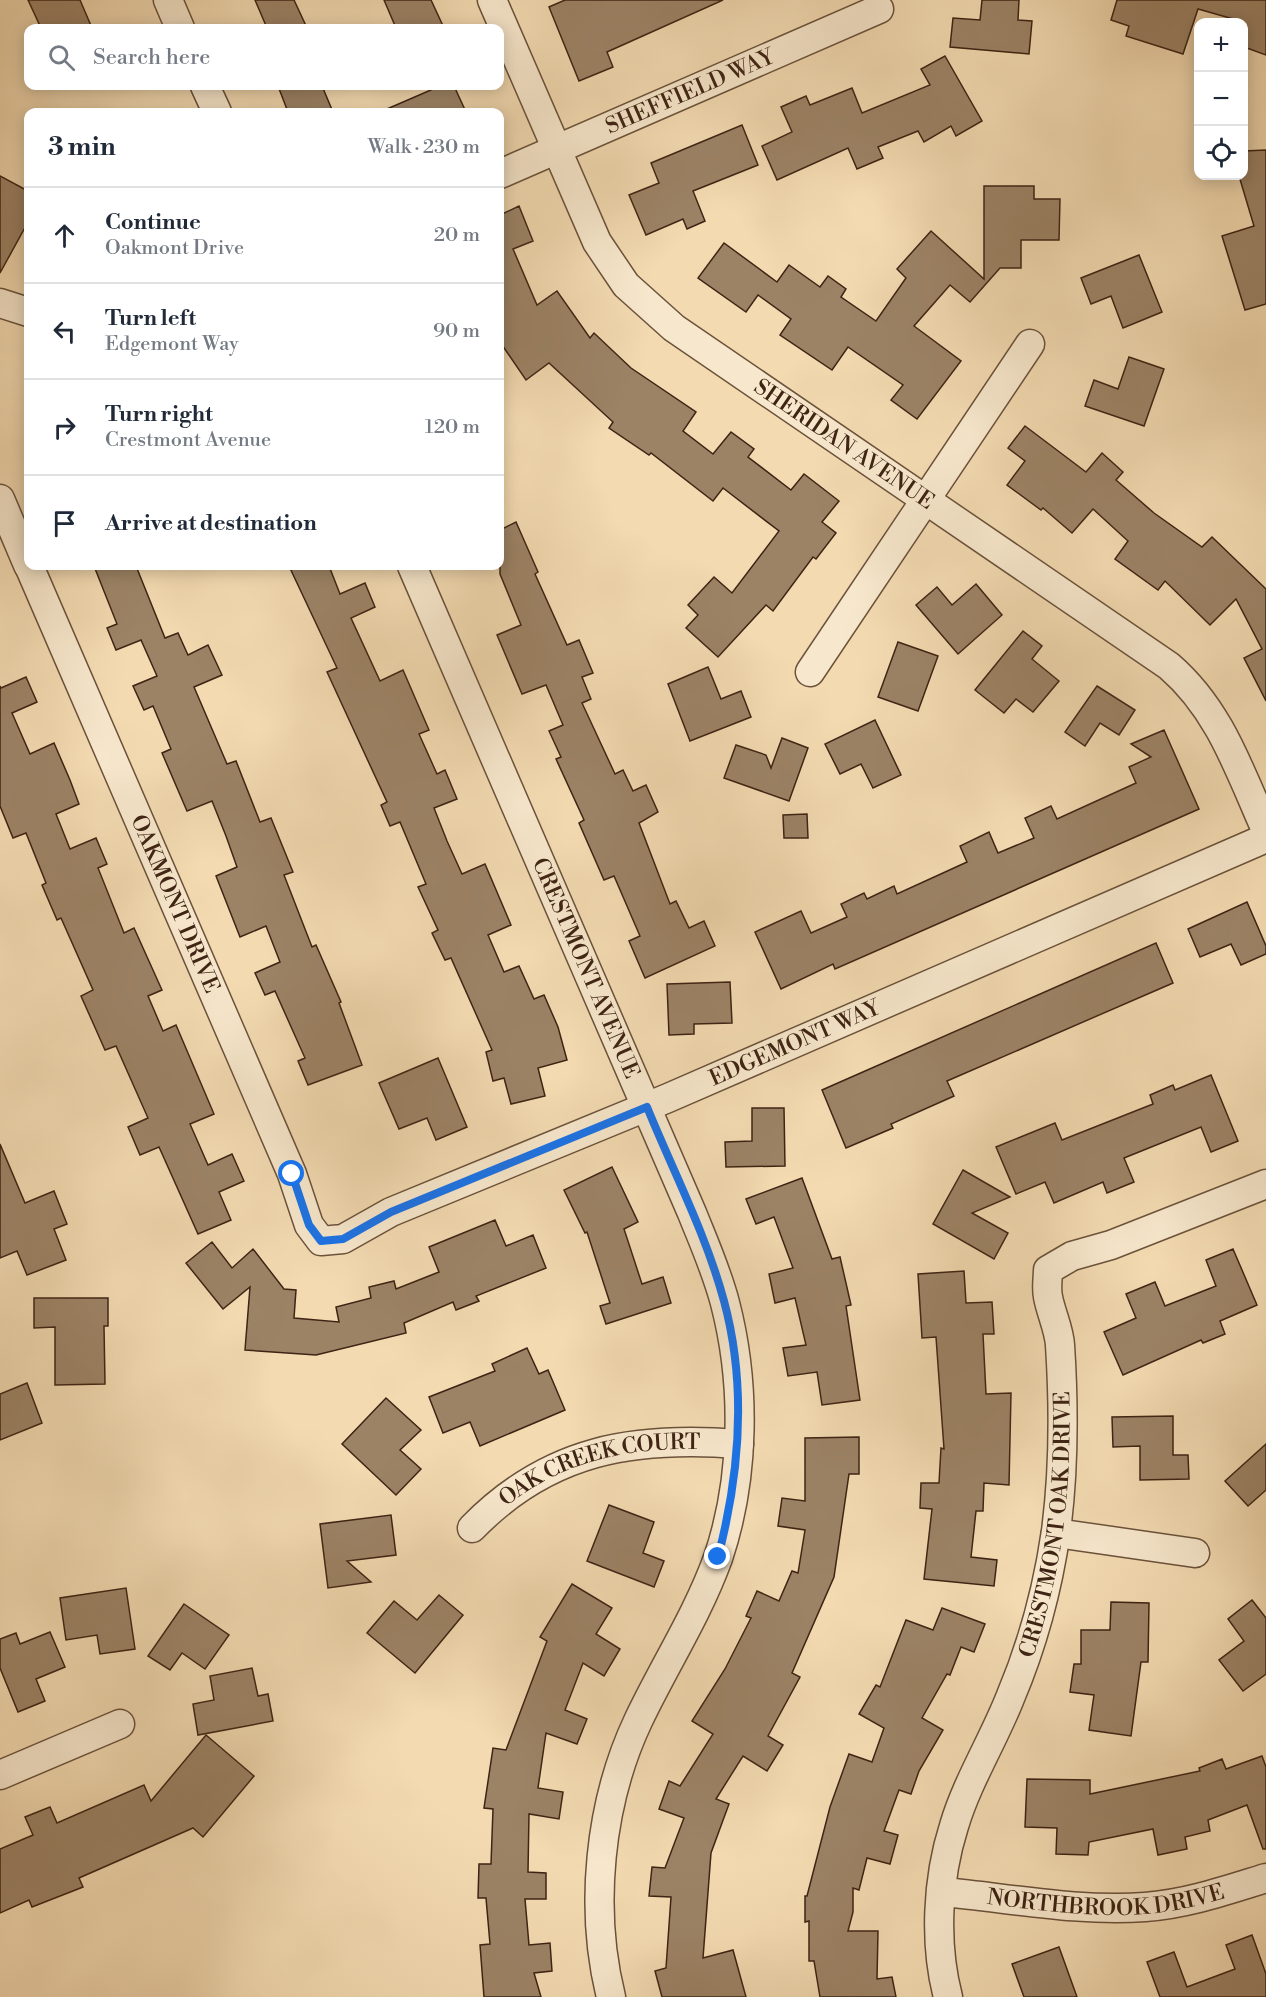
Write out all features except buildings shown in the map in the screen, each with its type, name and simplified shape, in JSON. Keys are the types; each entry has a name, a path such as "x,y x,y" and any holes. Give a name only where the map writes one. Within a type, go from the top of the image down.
{"street":[{"path":"168,0 178,24"},
{"name":"SHERIDAN AVENUE","path":"492,0 502,24"},
{"name":"SHEFFIELD WAY","path":"504,172 879,9"},
{"name":"SHERIDAN AVENUE","path":"504,28 585,218 609,263 626,285 674,328 1144,646 1193,686 1228,745 1266,830"},
{"path":"207,90 215,108"},
{"path":"0,303 24,311"},
{"path":"810,672 1030,344"},
{"name":"OAKMONT DRIVE","path":"0,499 24,554"},
{"name":"OAKMONT DRIVE","path":"31,570 292,1174 309,1225 321,1241"},
{"name":"CRESTMONT AVENUE","path":"414,570 692,1213 725,1302 736,1362 739,1444 729,1511 718,1557 688,1627 636,1724 613,1795 601,1867 600,1911 603,1954 611,1997"},
{"name":"EDGEMONT WAY","path":"321,1241 343,1239 391,1212 647,1107 1266,838"},
{"name":"CRESTMONT OAK DRIVE","path":"948,1997 940,1953 945,1861 954,1825 1011,1696 1042,1599 1056,1533 1063,1406 1059,1341 1047,1294 1048,1270 1072,1256 1111,1245 1266,1184"},
{"name":"OAK CREEK COURT","path":"472,1528 492,1508 516,1490 546,1473 609,1448 664,1442 739,1444"},
{"path":"1056,1533 1195,1553"},
{"path":"0,1775 120,1724"},
{"name":"NORTHBROOK DRIVE","path":"943,1892 1090,1906 1144,1907 1187,1901 1266,1878"}],"route":[{"path":"292,1174 309,1225 321,1241 343,1239 391,1212 647,1107 717,1276 731,1330 736,1362 739,1444 728,1520 718,1557"}]}
